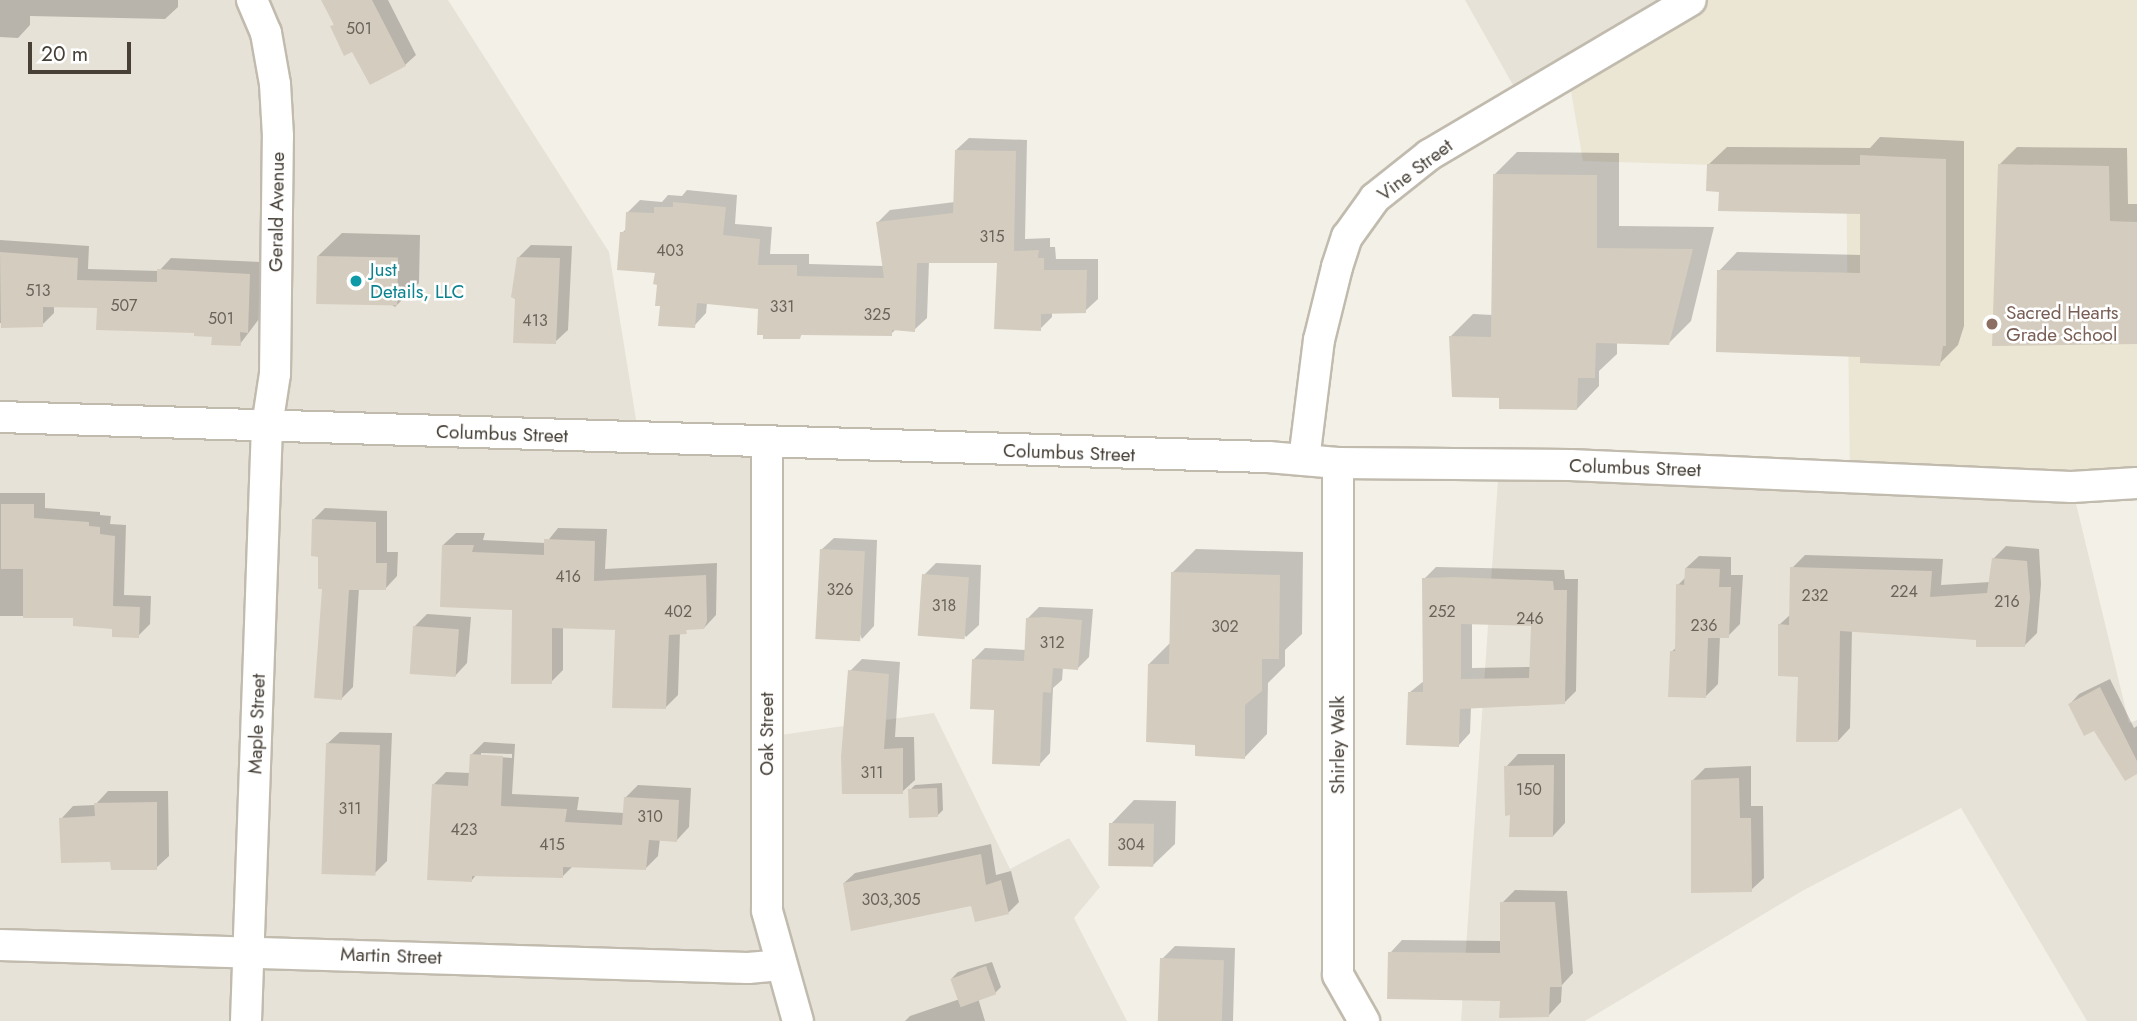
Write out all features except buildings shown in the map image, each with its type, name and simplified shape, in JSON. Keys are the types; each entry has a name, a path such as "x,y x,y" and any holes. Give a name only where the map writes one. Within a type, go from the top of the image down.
{"street":[{"name":"Gerald Avenue","path":"252,0 266,33 275,84 278,126 275,374 267,426"},
{"name":"Vine Street","path":"1304,460 1319,340 1337,267 1347,237 1375,198 1429,155 1691,0"},
{"name":"Columbus Street","path":"0,417 1338,463 1570,466 2072,487 2136,482"},
{"name":"Maple Street","path":"246,1021 267,426"},
{"name":"Oak Street","path":"767,443 767,911 798,1021"},
{"name":"Shirley Walk","path":"1338,463 1338,975 1364,1021"},
{"name":"Martin Street","path":"0,945 748,968 781,965"}],"shaded area":[{"path":"0,0 448,0 609,252 639,438 767,443 767,737 934,713 1010,869 1069,838 1100,887 1074,918 1127,1021 0,1021"},
{"path":"1465,0 1691,0 1522,101"},
{"name":"Sacred Hearts Grade School","path":"1691,0 2137,0 2137,480 1850,479 1846,169 1583,161 1568,74"},
{"path":"1499,465 2072,487 2129,723 2137,720 2137,1021 2087,1021 1961,808 1802,891 1585,1021 1461,1021"}],"place":[{"name":"Just Details, LLC","path":"356,281"},
{"name":"Sacred Hearts Grade School","path":"1992,324"}]}
